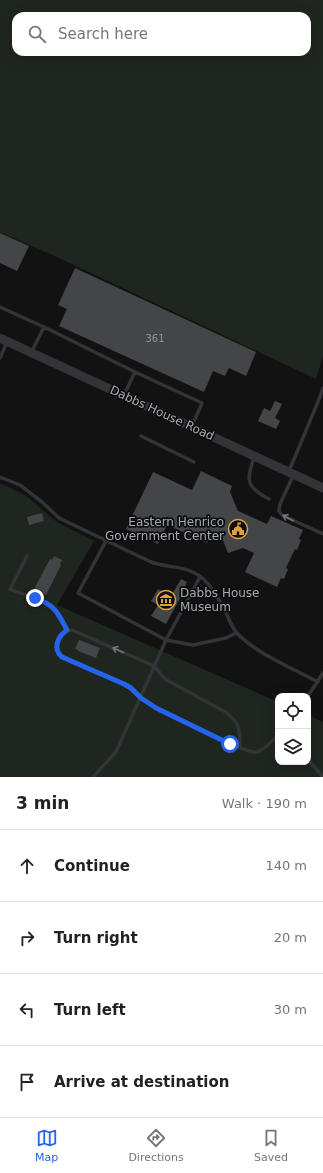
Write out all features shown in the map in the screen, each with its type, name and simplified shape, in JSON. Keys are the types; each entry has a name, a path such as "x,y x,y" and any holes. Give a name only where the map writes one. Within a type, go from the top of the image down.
{"street":[{"name":"Dabbs House Road","path":"4,340 323,488"}],"lane":[{"path":"0,307 202,403 192,426"},
{"path":"31,353 44,327"},
{"path":"0,358 4,340"},
{"path":"124,395 135,372"},
{"path":"323,388 291,473 279,511 282,515 323,534"},
{"path":"141,436 194,462"},
{"path":"254,456 249,472 251,485 254,491 269,499"},
{"path":"0,477 20,485 42,502 59,518 151,562 162,566 184,569 200,577 207,583 221,604 236,632 255,648 318,682"},
{"path":"106,541 78,593 166,640 193,645 226,638 236,632"},
{"path":"27,556 10,589 49,604 56,609 67,630"},
{"path":"93,777 116,752 166,640 200,577"},
{"path":"240,747 238,724 227,713 165,679 154,666 72,630 67,630 58,640 56,648 58,654 62,657 124,684 156,708 218,738 240,747 251,751 258,752 275,738"},
{"path":"310,693 323,673"},
{"path":"311,763 323,777"}],"shaded area":[{"path":"0,0 323,0 323,356 316,379 59,258 0,232"},
{"path":"0,483 25,495 57,522 94,541 57,605 275,701 275,765 311,765 311,716 323,722 323,777 0,777"}],"building":[{"path":"0,233 29,246 17,271 0,263"},
{"path":"75,268 256,352 246,376 229,368 225,376 213,371 204,392 59,326 67,309 58,305"},
{"path":"275,401 282,404 275,418 280,421 276,429 258,421 264,408 270,411"},
{"name":"Eastern Henrico Government Center","path":"201,471 232,486 230,492 238,511 267,524 271,516 303,530 299,539 301,540 297,550 295,549 286,568 288,569 284,579 281,578 277,587 245,572 254,553 243,548 228,553 222,538 212,533 207,543 167,525 158,544 126,529 153,472 192,490"},
{"path":"42,513 44,521 29,525 27,517"},
{"path":"54,556 62,560 61,565 46,595 34,589 50,559 52,560"},
{"name":"Dabbs House Museum","path":"181,579 187,582 183,593 166,624 151,616 158,605 151,601 158,589 171,596"},
{"path":"79,640 100,648 96,658 75,649"}],"place":[{"name":"Eastern Henrico Government Center","path":"238,529"},
{"name":"Dabbs House Museum","path":"166,600"}],"route":[{"path":"35,598 56,609 67,630 58,640 56,648 58,654 62,657 124,684 156,708 230,744"}]}
